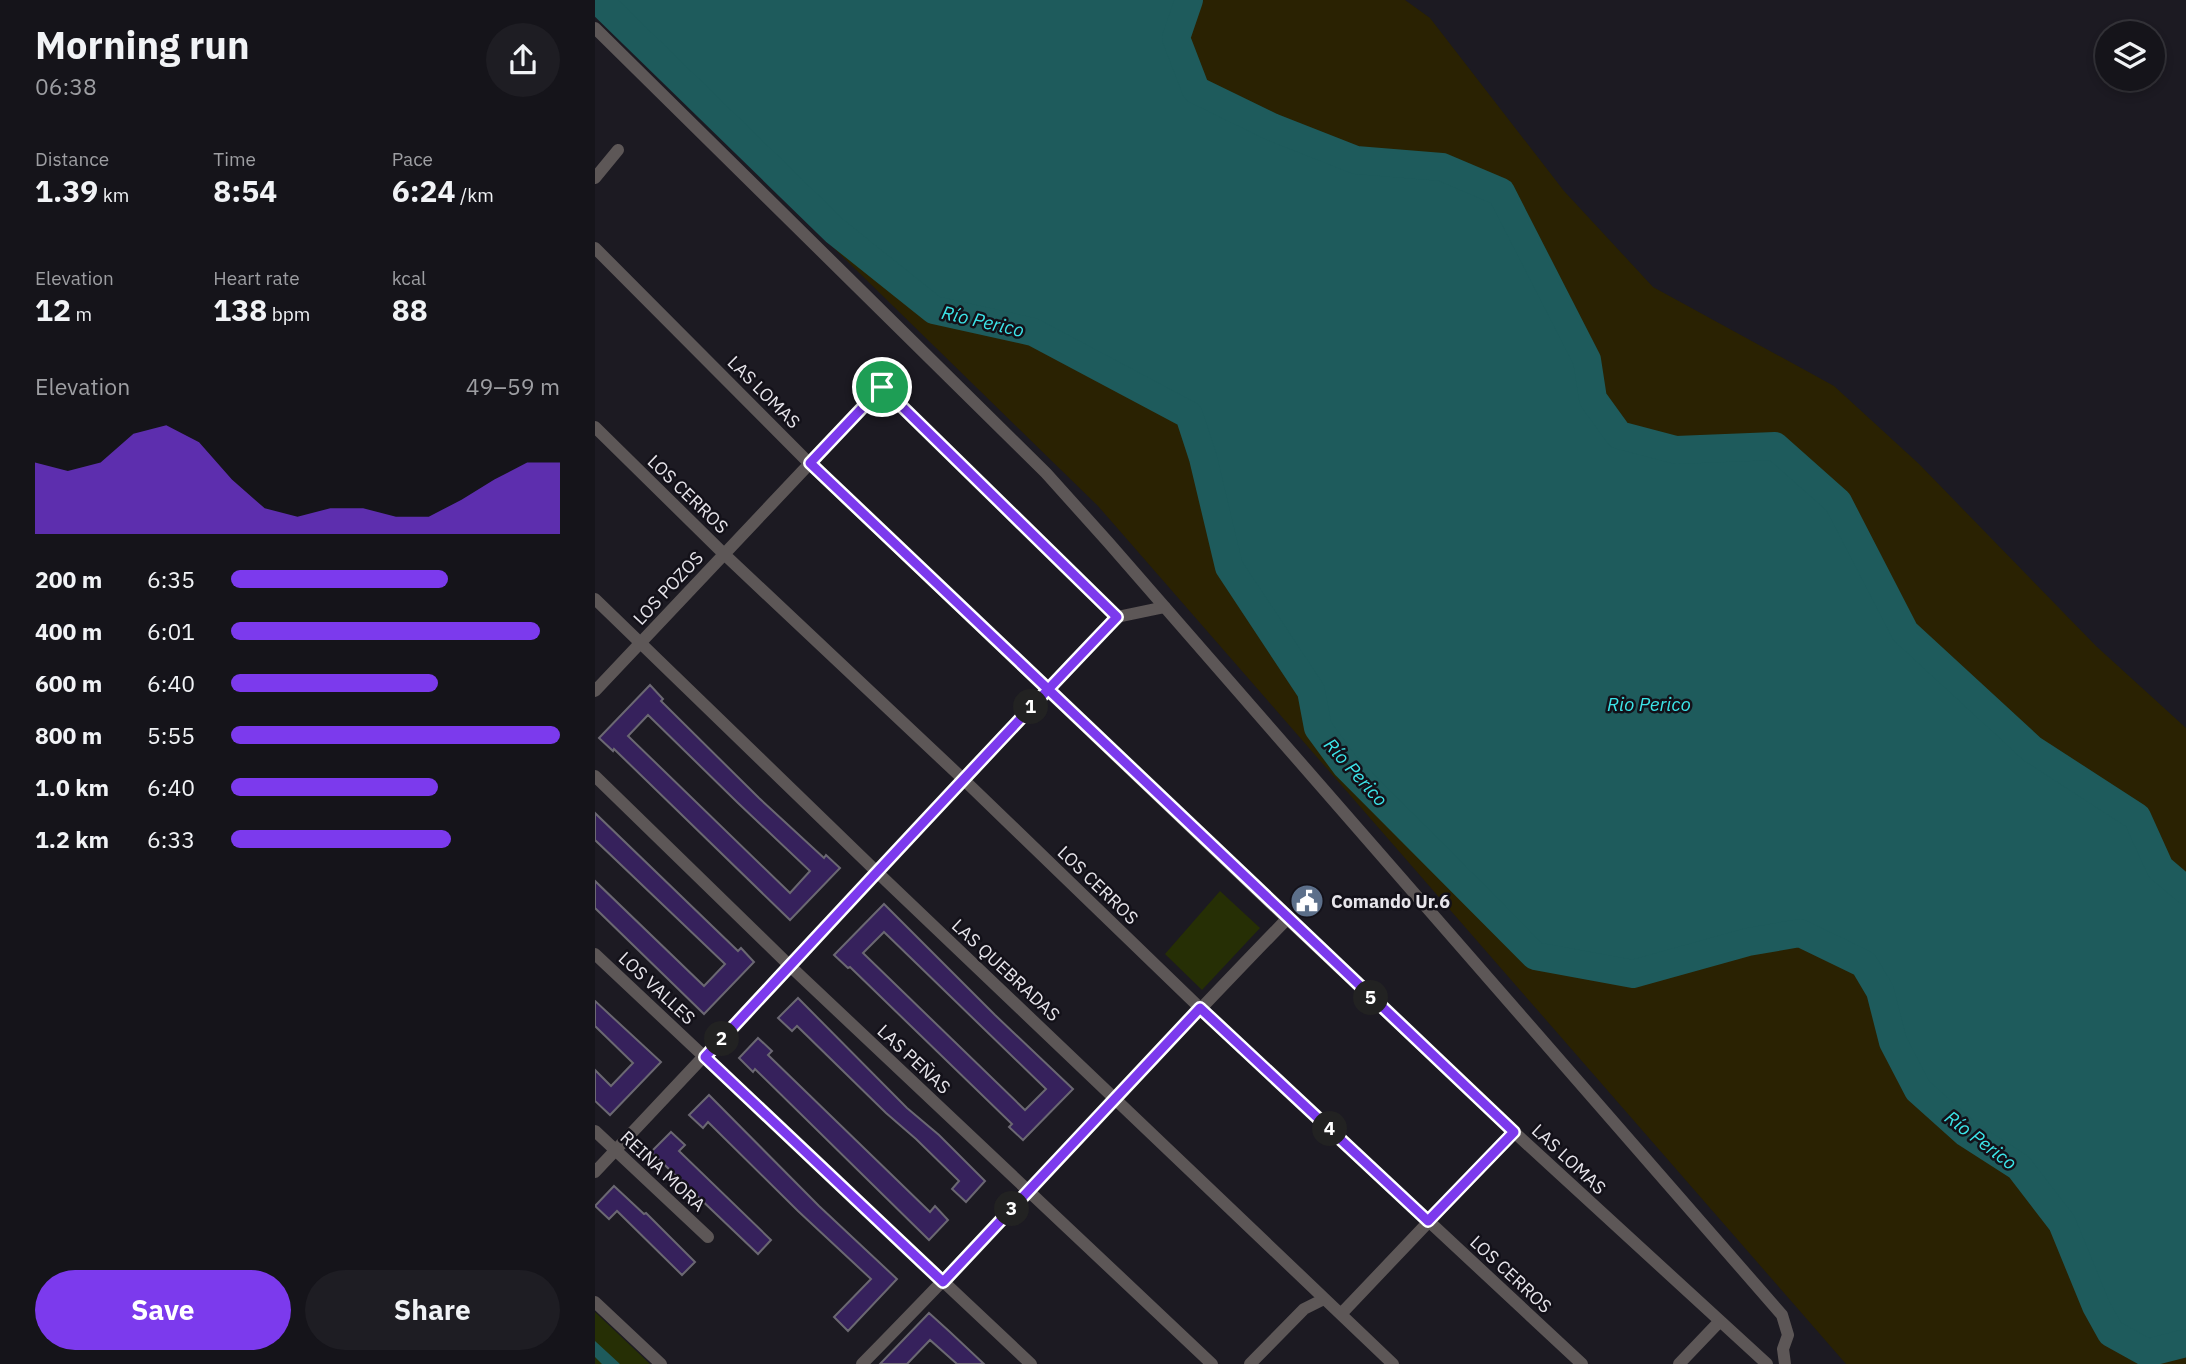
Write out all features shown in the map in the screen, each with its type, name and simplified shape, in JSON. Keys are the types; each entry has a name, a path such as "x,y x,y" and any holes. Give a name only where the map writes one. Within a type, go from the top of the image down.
{"street":[{"path":"595,28 1045,473 1165,607 1782,1315 1788,1335 1783,1349 1785,1364"},
{"path":"595,178 618,150"},
{"name":"LAS LOMAS","path":"595,248 810,463 1287,919 1767,1364"},
{"name":"LOS POZOS","path":"595,691 882,387 1117,617"},
{"name":"LOS CERROS","path":"595,427 724,554 963,779 1200,1008 1582,1364"},
{"name":"LAS QUEBRADAS","path":"595,599 1393,1364"},
{"path":"595,1172 1117,617 1165,607"},
{"name":"LAS PEÑAS","path":"595,776 790,966 1212,1364"},
{"path":"862,1364 1287,919"},
{"name":"LOS VALLES","path":"595,954 1031,1364"},
{"name":"REINA MORA","path":"595,1131 708,1237"},
{"path":"1341,1314 1514,1132"},
{"path":"1250,1364 1304,1309 1324,1299"},
{"path":"595,1301 661,1364"},
{"path":"1679,1364 1719,1322"}],"shaded area":[{"path":"1220,891 1260,928 1202,990 1165,954"},
{"path":"595,1312 650,1364 595,1364"}],"sand":[{"name":"Rio Perico","path":"595,0 1405,0 1430,18 1564,191 1653,287 1834,386 1919,464 2096,646 2186,728 2186,1364 1846,1364 1098,506 595,15"}],"water":[{"name":"Rio Perico","path":"598,0 1189,0 1176,38 1197,90 1272,127 1356,160 1442,167 1501,192 1587,360 1593,399 1618,435 1676,450 1775,446 1838,502 1905,632 2032,749 2137,817 2160,868 2186,890 2186,1343 2147,1353 2111,1333 2096,1306 2062,1223 2019,1167 1966,1133 1918,1090 1893,1042 1880,991 1864,964 1800,933 1748,942 1633,974 1535,956 1346,766 1318,728 1311,691 1229,567 1203,458 1189,415 1033,332 934,310 835,231"},
{"path":"595,1341 620,1364 602,1364 595,1357"}],"building":[{"path":"650,685 663,699 661,701 759,798 824,858 826,855 840,868 790,920 614,749 613,751 599,738","holes":["648,715 810,871 790,893 628,736"]},
{"path":"595,813 738,951 741,948 754,962 704,1014 595,908 595,881 704,986 725,964 595,840"},
{"path":"884,904 1073,1089 1023,1140 1009,1127 1012,1124 850,967 834,955","holes":["884,932 1046,1089 1025,1110 863,953"]},
{"path":"798,998 907,1108 939,1135 985,1181 966,1202 952,1189 959,1181 797,1026 792,1031 778,1018"},
{"path":"595,1001 661,1062 610,1115 595,1101 595,1070 611,1086 633,1063 595,1026"},
{"path":"758,1038 772,1051 768,1055 930,1212 935,1206 948,1220 929,1240 755,1069 753,1072 739,1058"},
{"path":"709,1095 819,1206 897,1279 848,1331 834,1317 871,1279 708,1122 703,1128 689,1115"},
{"path":"671,1132 685,1145 679,1151 771,1240 758,1254 651,1152"},
{"path":"614,1186 646,1213 695,1262 682,1275 617,1211 609,1219 595,1206"},
{"path":"929,1313 984,1364 957,1364 930,1340 907,1364 880,1364"}],"waterway":[{"name":"Río Perico","path":"598,0 835,231 934,310 1033,332 1189,415 1203,458 1229,567 1311,691 1318,728 1346,766 1535,956 1633,974 1748,942 1800,933 1864,964 1880,991 1893,1042 1918,1090 1966,1133 2019,1167 2062,1223 2096,1306 2111,1333 2147,1353 2186,1343"},
{"name":"Río Perico","path":"1189,0 1176,38 1196,90 1272,127 1356,160 1442,167 1501,192 1587,360 1593,399 1619,435 1676,450 1775,446 1838,502 1905,632 2032,749 2137,817 2160,868 2186,890"}],"place":[{"name":"Comando Ur.6","path":"1307,901"}],"route":[{"path":"882,387 810,463 1048,690 1280,912 1514,1132 1428,1221 1200,1008 943,1282 705,1057 963,779 1048,690 1117,617 882,387"}]}
